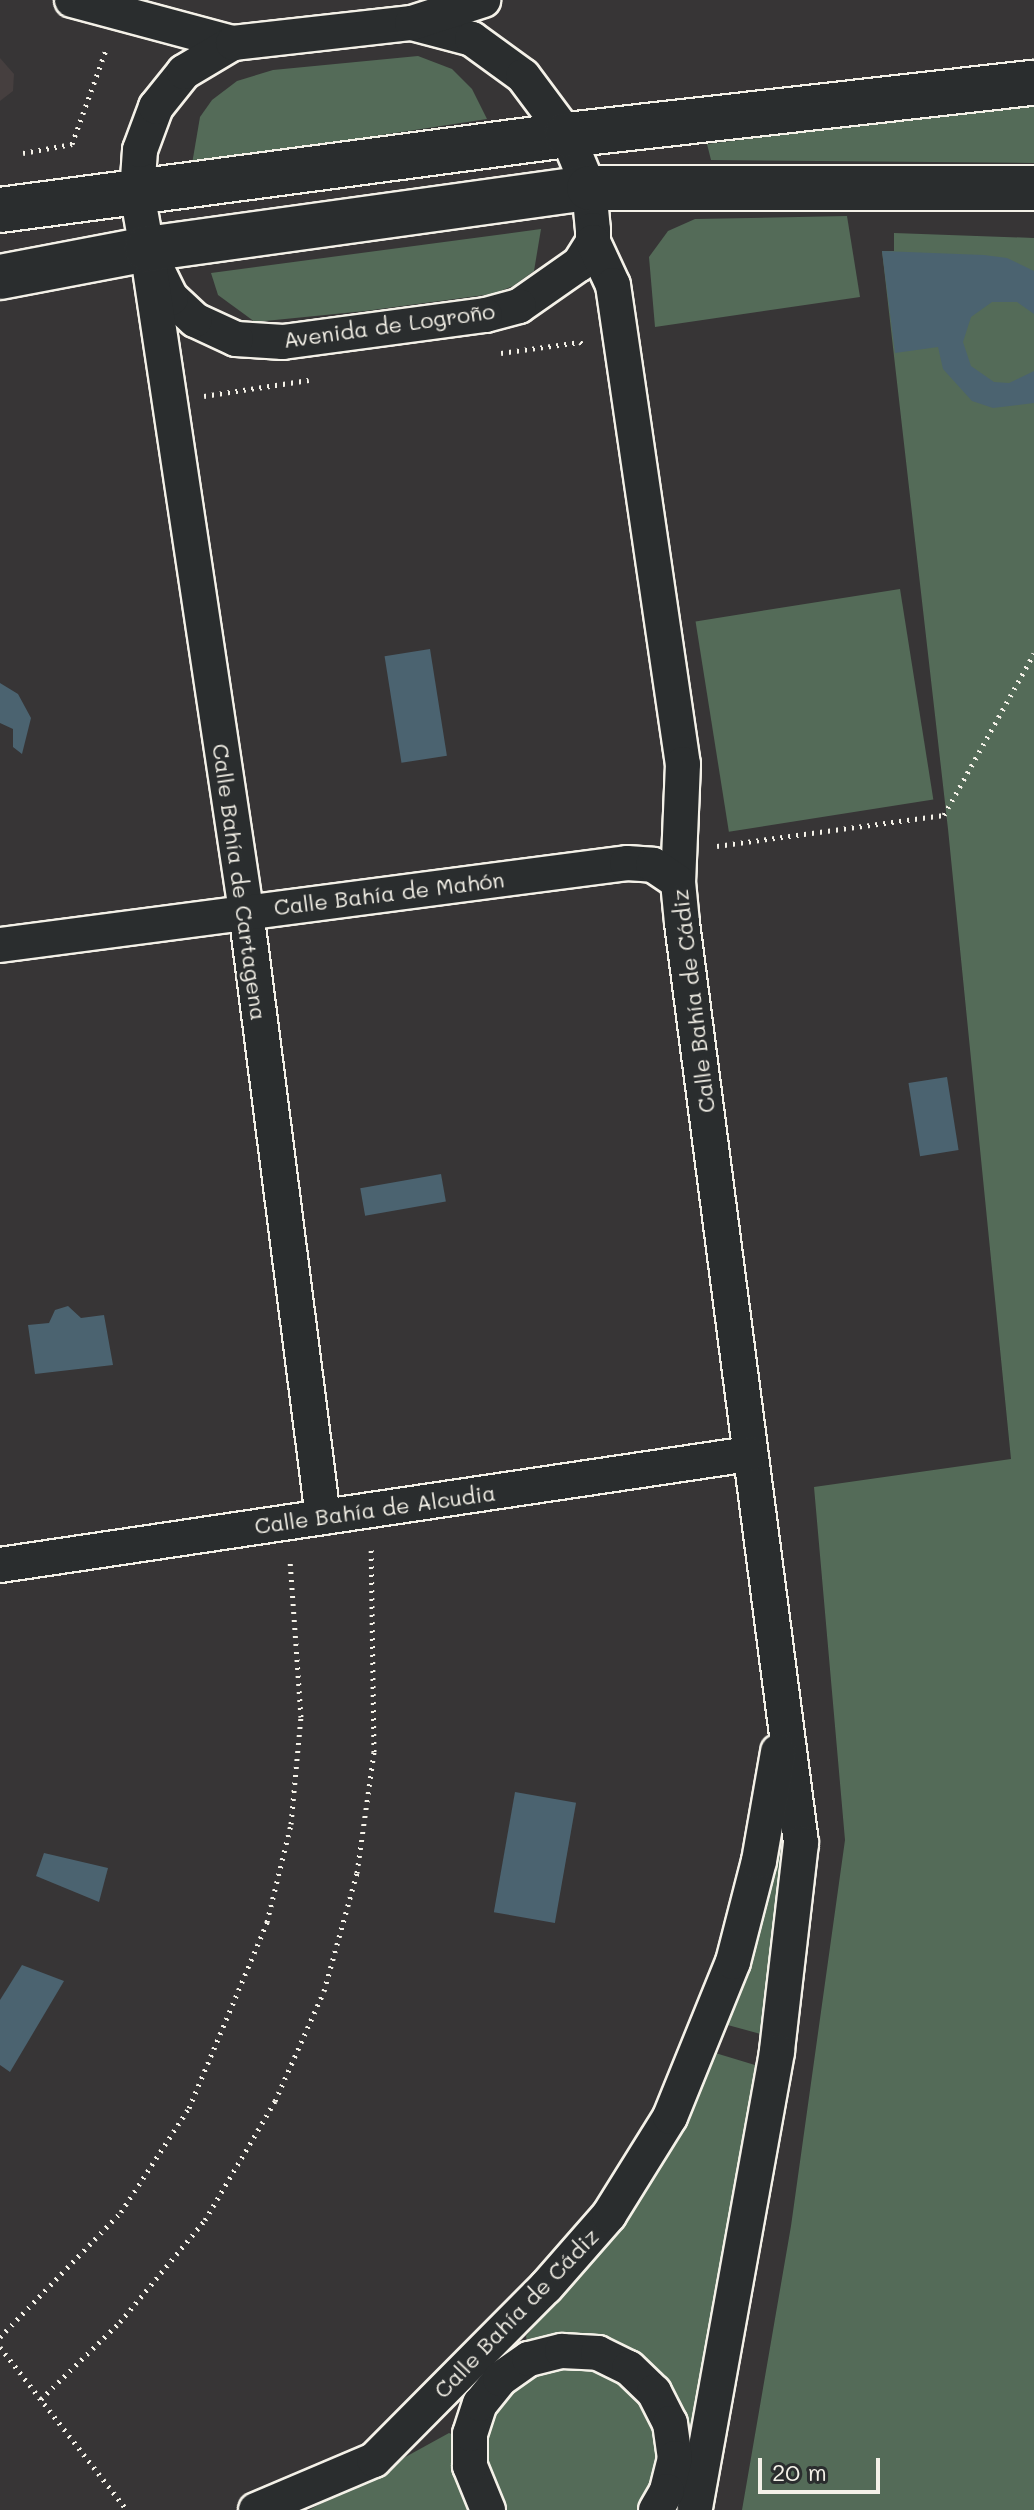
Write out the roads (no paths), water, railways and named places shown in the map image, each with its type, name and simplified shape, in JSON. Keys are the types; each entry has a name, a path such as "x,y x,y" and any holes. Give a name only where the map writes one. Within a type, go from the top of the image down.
{"main road":[{"path":"0,210 567,135 1034,83"},
{"path":"5,278 147,249 589,188 1034,188"}],"street":[{"path":"72,0 233,43"},
{"path":"412,23 483,0"},
{"name":"Avenida de Logroño","path":"412,23 472,39 485,48 523,76 567,135 589,188 593,242 579,264 519,306 283,342 236,339 195,320 171,298 147,249 137,193 140,150 156,107 184,72 233,43 412,23"},
{"name":"Calle Bahía de Cádiz","path":"593,242 613,285 679,733 683,764 679,867 749,1454 801,1843 777,2052 688,2461"},
{"name":"Calle Bahía de Cartagena","path":"147,249 246,911 323,1517"},
{"name":"Calle Bahía de Mahón","path":"0,945 643,861 679,867"},
{"name":"Calle Bahía de Alcudia","path":"0,1565 749,1454"},
{"name":"Calle Bahía de Cádiz","path":"256,2510 374,2460 490,2366 609,2215 670,2117 733,1962 759,1861 784,1716"},
{"path":"488,2510 470,2466 470,2434 490,2366 562,2351 598,2353 629,2368 654,2392 688,2461 695,2510"},
{"path":"656,2510 688,2461"}],"water":[{"path":"882,251 1007,258 1034,271 1034,314 1017,302 992,302 971,317 963,342 971,366 994,382 1009,383 1034,371 1034,403 993,408 972,401 943,369 938,347 895,353"},
{"path":"430,649 447,756 401,763 385,656"},
{"path":"0,683 18,694 31,718 22,754 13,747 13,729 0,723"},
{"path":"947,1077 959,1150 920,1156 908,1083"},
{"path":"441,1174 446,1202 365,1216 360,1188"},
{"path":"68,1306 81,1318 104,1315 113,1365 35,1374 28,1325 49,1323 55,1310"},
{"path":"515,1792 576,1803 555,1923 494,1912"},
{"path":"44,1853 108,1868 99,1902 36,1876"},
{"path":"22,1965 64,1981 10,2072 0,2065 0,2000"}]}
